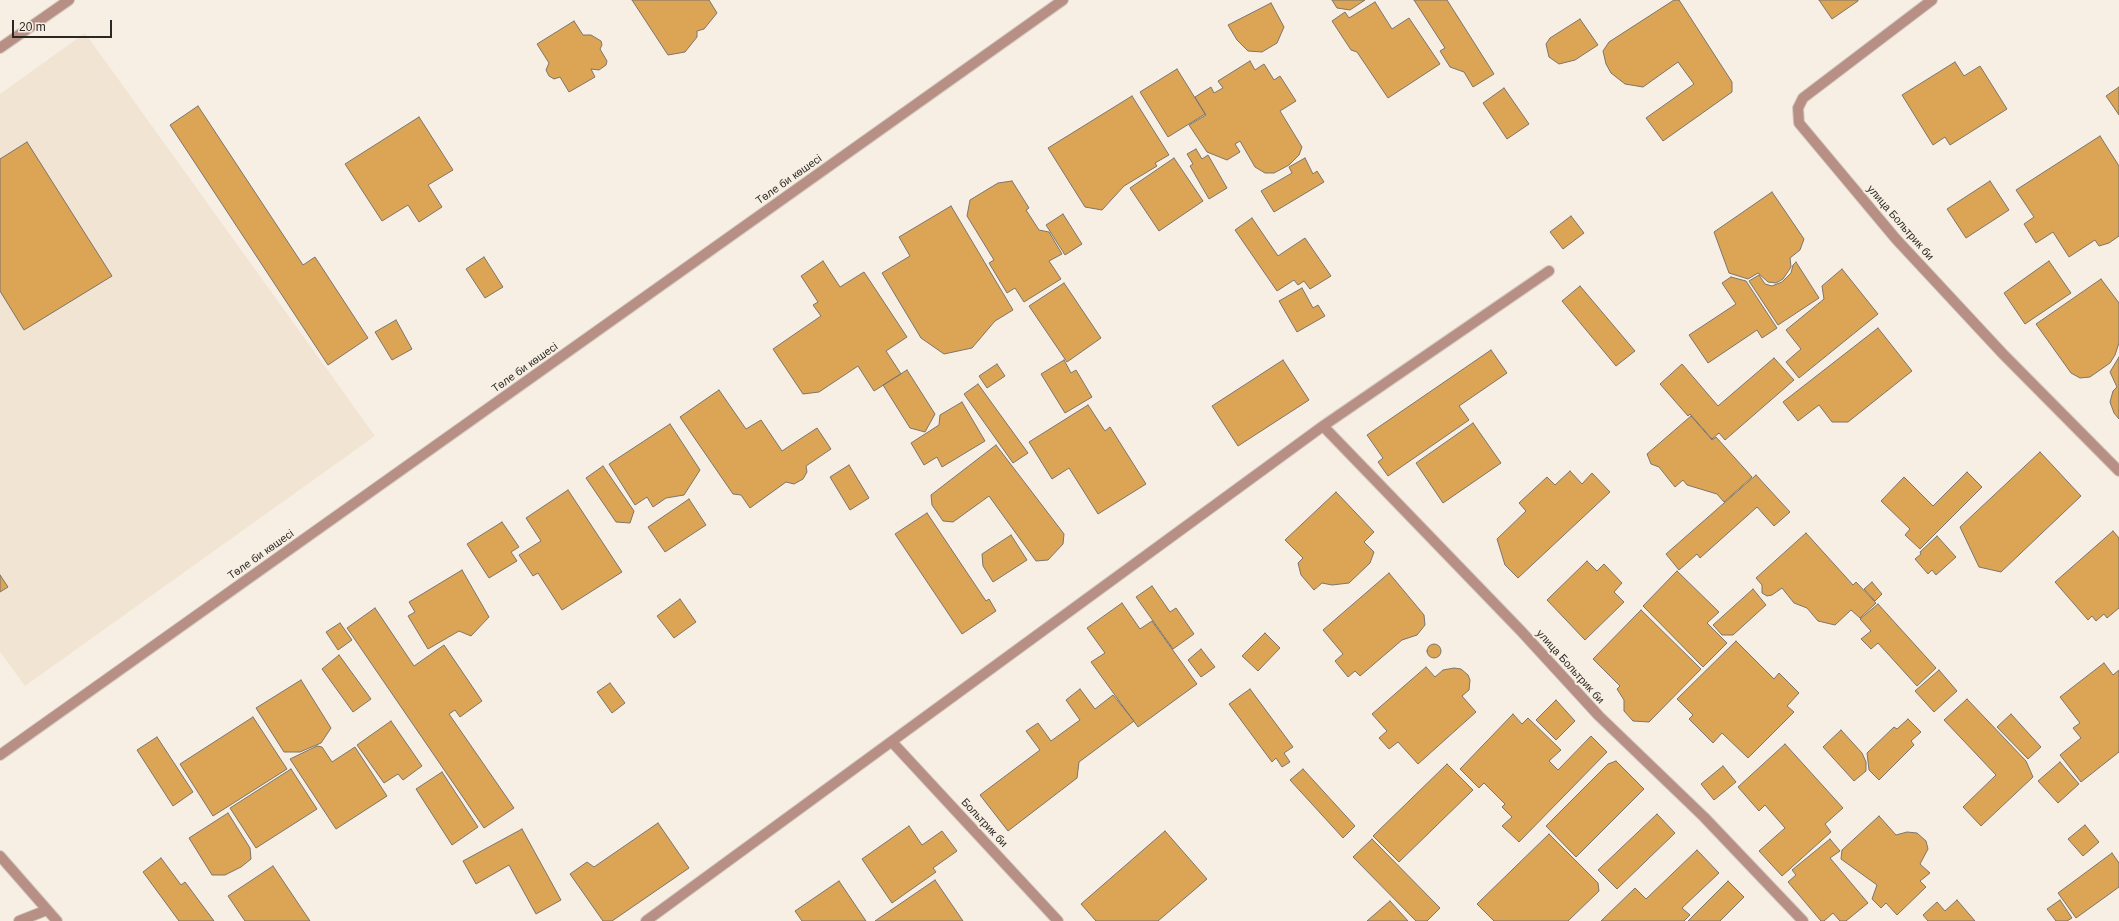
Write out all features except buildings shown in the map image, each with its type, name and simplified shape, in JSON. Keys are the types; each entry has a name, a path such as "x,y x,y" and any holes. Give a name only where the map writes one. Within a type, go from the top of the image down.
{"street":[{"path":"0,48 69,0"},
{"name":"Төле би көшесі","path":"0,755 1063,0"},
{"name":"улица Больтрик би","path":"1932,0 1803,98 1798,108 1799,123 1896,239 2003,354 2119,471"},
{"path":"646,921 1323,426 1549,271"},
{"name":"улица Больтрик би","path":"1323,426 1521,631 1599,716 1704,817 1803,921"},
{"name":"Больтрик би","path":"892,742 1058,921"},
{"path":"0,856 58,921"},
{"path":"19,921 47,910"}],"shaded area":[{"path":"85,33 375,436 25,686 0,652 0,94"}]}
